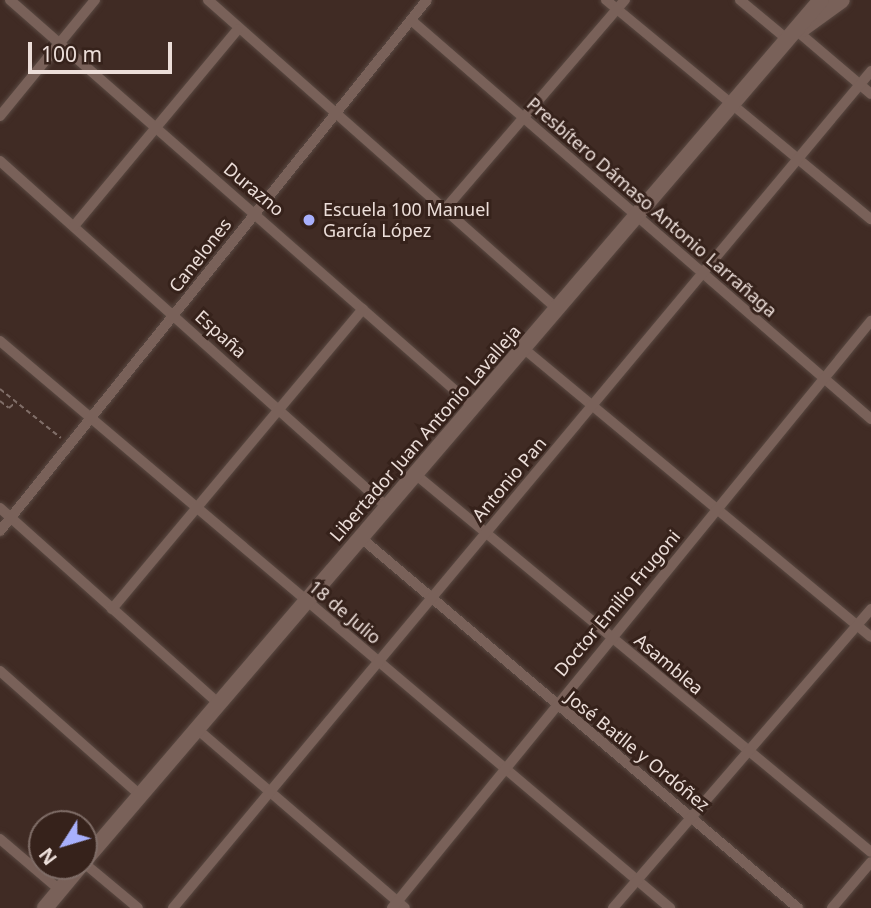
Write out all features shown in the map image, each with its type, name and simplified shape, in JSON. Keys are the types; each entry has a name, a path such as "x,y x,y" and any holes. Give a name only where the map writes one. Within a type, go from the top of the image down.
{"street":[{"name":"Durazno","path":"10,0 473,406"},
{"path":"0,116 95,0"},
{"path":"208,0 557,309"},
{"name":"Canelones","path":"0,531 427,0"},
{"path":"606,0 871,219"},
{"path":"444,209 625,0"},
{"path":"740,0 871,94"},
{"name":"Libertador Juan Antonio Lavalleja","path":"98,845 821,0"},
{"name":"Libertador Juan Antonio Lavalleja","path":"792,35 842,0"},
{"name":"Presbítero Dámaso Antonio Larrañaga","path":"411,20 871,419"},
{"path":"74,226 238,29"},
{"name":"Antonio Pan","path":"173,908 871,71"},
{"name":"España","path":"0,161 386,506"},
{"path":"112,609 363,309"},
{"name":"Doctor Emilio Frugoni","path":"398,906 504,768 871,321"},
{"name":"18 de Julio","path":"0,341 94,416 305,601 670,908"},
{"path":"523,348 871,637"},
{"name":"Asamblea","path":"415,474 485,535 871,852"},
{"path":"0,508 219,704"},
{"name":"José Batlle y Ordóñez","path":"360,537 430,600 799,908"},
{"path":"613,908 871,608"},
{"path":"0,671 140,795"},
{"path":"197,729 398,906"},
{"path":"0,839 60,890"},
{"path":"832,908 871,862"},
{"path":"98,874 138,908"},
{"path":"45,908 68,880"}],"path":[{"path":"0,389 70,445"},
{"path":"0,401 9,408 16,402"}],"place":[{"name":"Escuela 100 Manuel García López","path":"309,220"}]}
